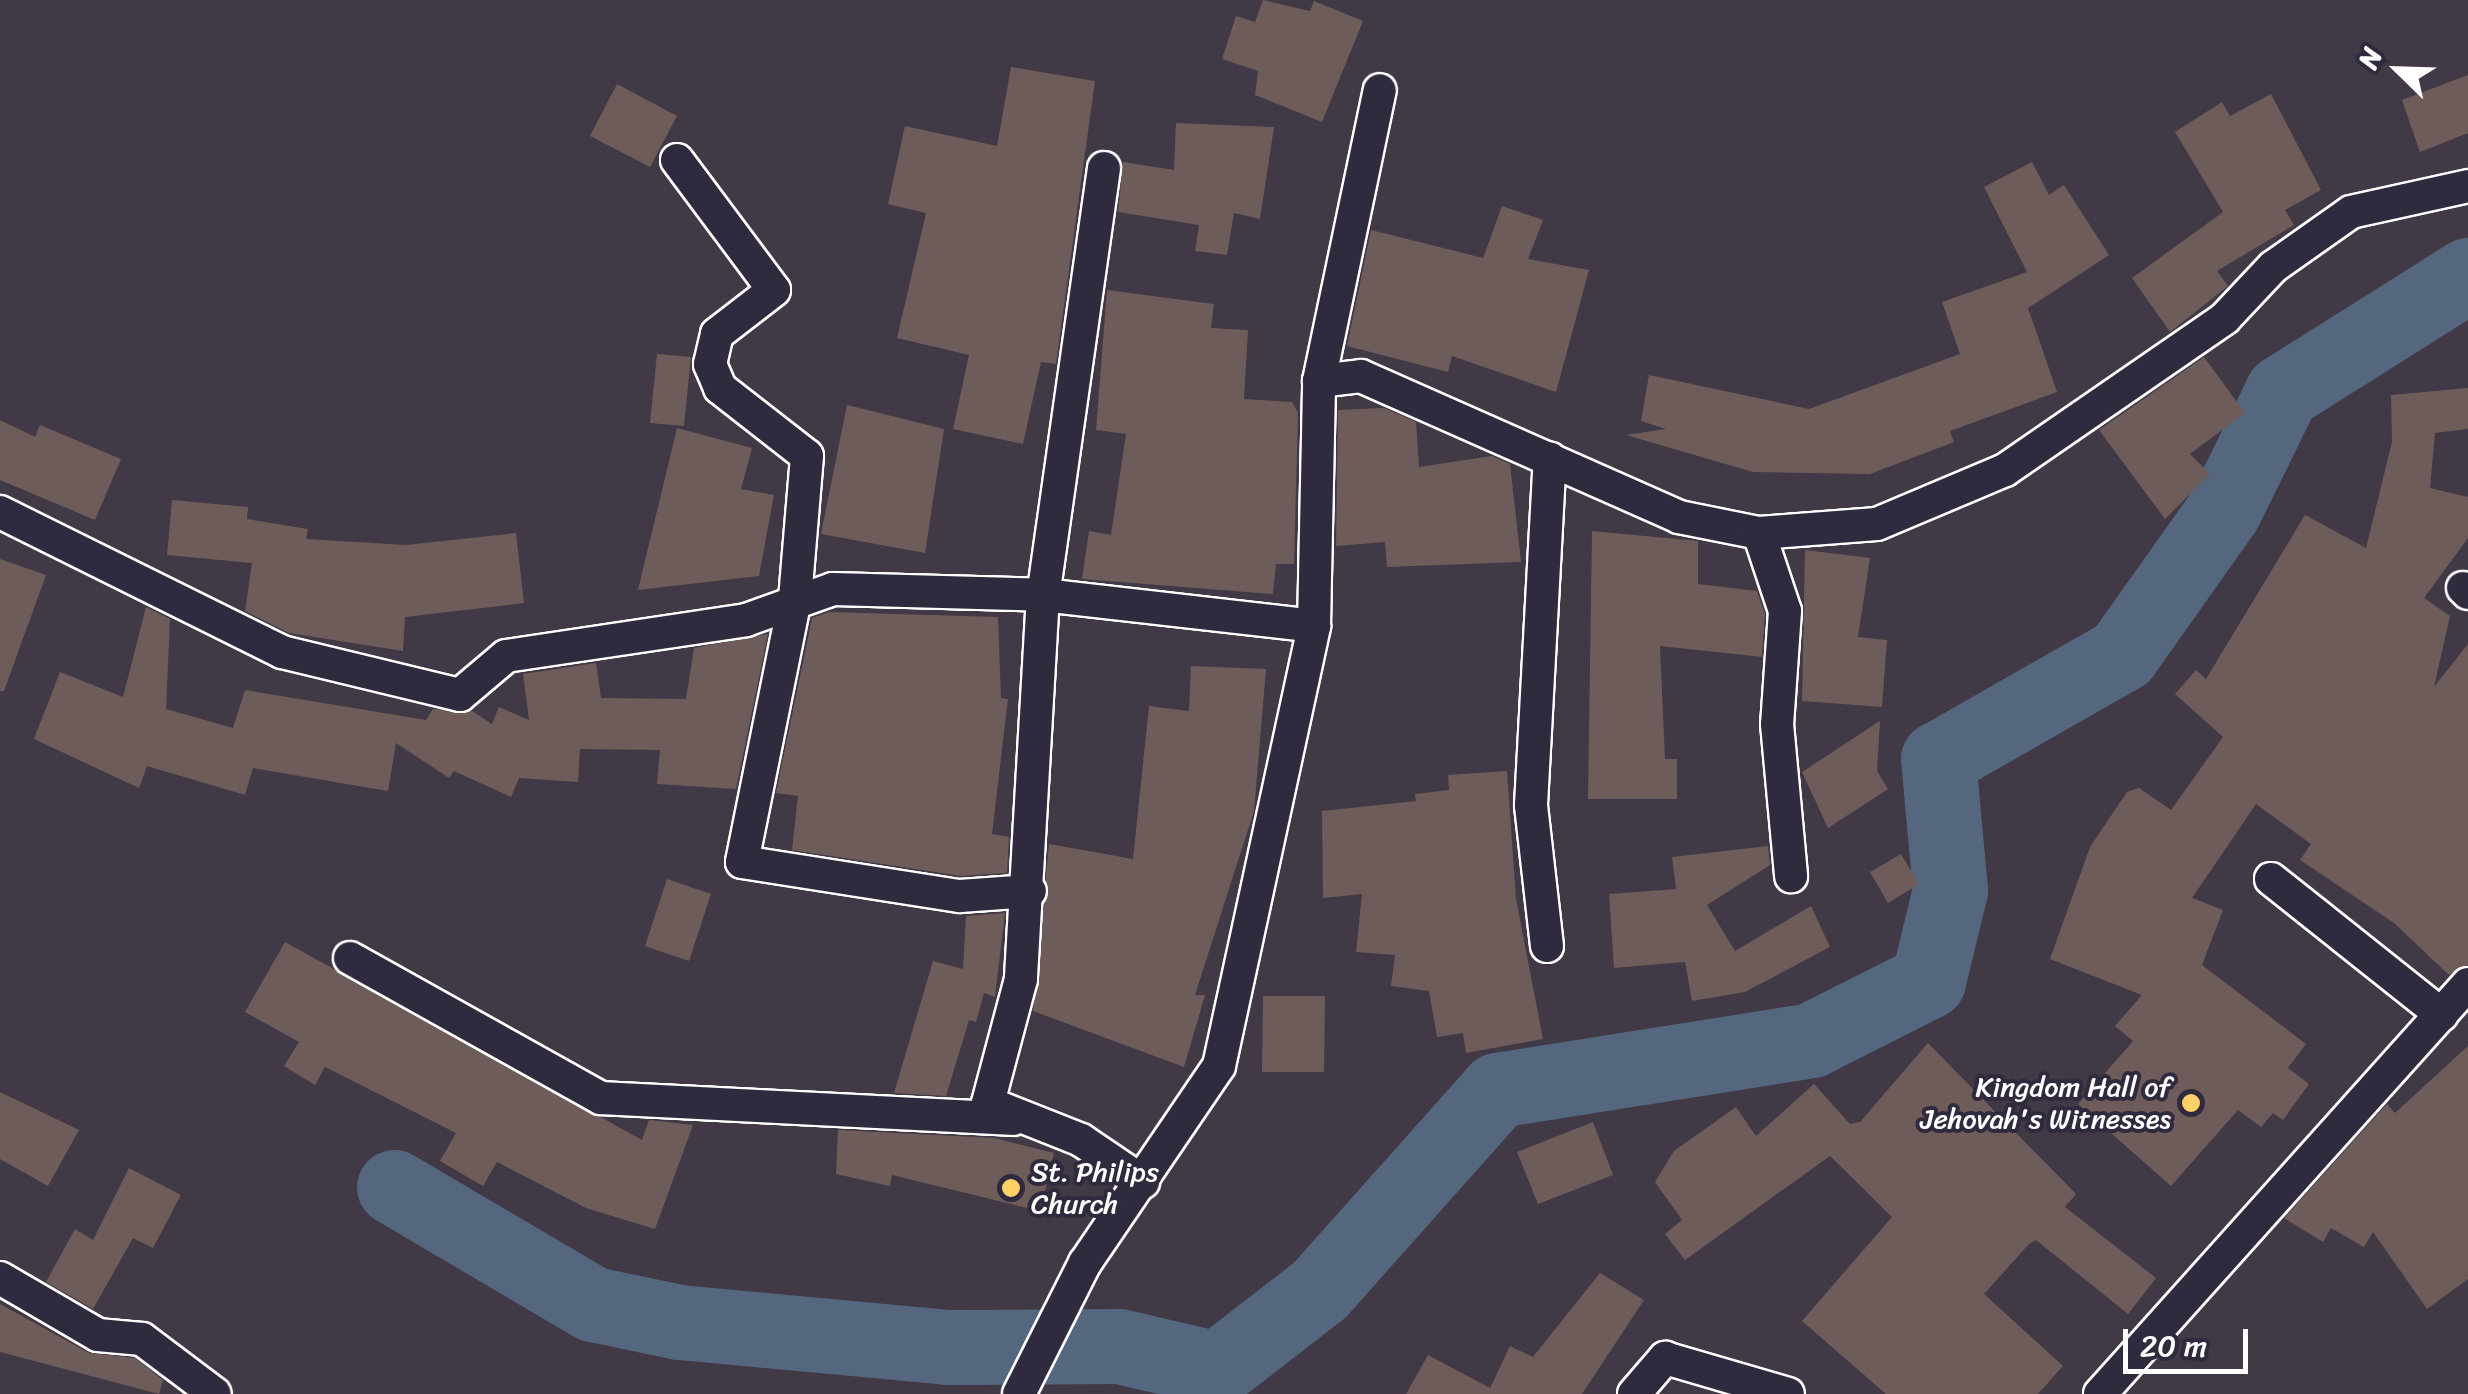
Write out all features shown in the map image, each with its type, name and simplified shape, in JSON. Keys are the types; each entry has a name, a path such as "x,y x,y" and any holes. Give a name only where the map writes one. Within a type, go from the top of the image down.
{"street":[{"path":"1021,1392 1085,1263 1219,1066 1314,626 1319,381 1380,90"},
{"path":"677,160 774,290 717,334 710,364 720,388 806,456 795,600 742,862 960,896 1030,891"},
{"path":"1104,168 1043,595 1030,891 1022,979 988,1102 1081,1140 1143,1182"},
{"path":"1319,381 1361,376 1679,517 1759,533 1877,524 2004,470 2225,318 2273,267 2351,212 2468,186"},
{"path":"1547,946 1531,732 1550,459"},
{"path":"0,512 282,652 460,695 506,656 746,620 833,588 920,586 1043,595 1314,626"},
{"path":"1759,533 1785,611 1777,724 1791,876"},
{"path":"2271,879 2442,1016"},
{"path":"350,958 602,1098 1027,1120"},
{"path":"2100,1394 2468,984"},
{"path":"0,1278 98,1335 142,1339 215,1394"},
{"path":"1634,1394 1666,1358 1788,1394"}],"building":[{"path":"1263,0 1310,11 1314,1 1363,21 1322,122 1255,95 1258,71 1222,59 1236,16 1255,22"},
{"path":"1011,67 1095,81 1056,364 1041,362 1023,444 953,429 969,355 897,338 926,213 888,204 905,126 997,146"},
{"path":"2468,75 2468,133 2420,152 2402,100"},
{"path":"617,84 677,116 650,167 590,136"},
{"path":"2271,94 2321,190 2285,210 2294,225 2217,271 2228,286 2170,332 2132,278 2223,212 2175,132 2222,102 2230,116"},
{"path":"1176,123 1274,127 1260,219 1234,213 1227,255 1195,251 1199,225 1118,212 1123,162 1174,170"},
{"path":"2032,162 2049,195 2064,185 2109,255 2028,308 2057,392 1950,431 1954,442 1870,474 1753,472 1626,435 1666,429 1641,421 1649,375 1809,409 1960,354 1942,302 2027,272 1984,187"},
{"path":"1502,206 1543,220 1528,259 1589,270 1556,392 1452,356 1448,372 1347,346 1371,230 1483,258"},
{"path":"1107,290 1214,304 1211,328 1248,330 1244,399 1292,402 1298,413 1294,564 1276,564 1273,594 1082,579 1089,531 1111,535 1126,434 1096,430"},
{"path":"657,354 691,357 684,426 650,423"},
{"path":"2204,357 2245,413 2190,454 2210,474 2165,519 2099,430"},
{"path":"2468,388 2468,429 2435,433 2430,488 2468,497 2468,538 2424,598 2450,616 2434,687 2468,644 2468,965 2449,975 2394,923 2300,860 2311,844 2256,804 2192,898 2223,910 2202,965 2306,1044 2288,1068 2309,1084 2283,1120 2273,1113 2261,1127 2238,1110 2171,1186 2078,1104 2133,1041 2115,1026 2142,995 2050,959 2090,847 2127,792 2139,788 2171,810 2223,737 2175,694 2196,670 2206,679 2305,515 2366,548 2392,442 2391,395"},
{"path":"847,405 944,429 925,553 821,534"},
{"path":"1384,408 1416,422 1419,467 1492,456 1510,464 1521,562 1387,567 1385,542 1336,546 1338,410"},
{"path":"0,420 35,437 40,425 121,459 95,520 0,480"},
{"path":"677,428 752,448 741,489 774,495 759,576 638,590"},
{"path":"172,500 248,507 247,519 308,529 306,539 406,545 516,533 524,603 405,617 403,651 289,633 245,611 252,563 167,555"},
{"path":"1592,531 1698,541 1698,584 1757,591 1765,614 1762,657 1660,646 1665,759 1677,759 1677,799 1588,799"},
{"path":"1805,550 1870,558 1858,637 1887,640 1882,707 1802,701"},
{"path":"0,559 46,575 4,691 0,691"},
{"path":"146,607 170,619 166,709 233,728 245,690 426,720 433,709 472,711 492,724 499,707 529,720 523,674 596,663 601,698 686,699 694,648 768,634 736,789 657,784 660,750 580,749 578,782 519,778 511,797 454,771 449,778 396,743 388,791 253,768 245,795 147,766 139,788 34,739 60,672 123,697"},
{"path":"829,612 998,617 1001,698 1008,699 992,834 1009,837 1007,873 961,876 792,850 798,796 776,793 812,618"},
{"path":"1191,666 1266,669 1254,811 1195,995 1205,995 1184,1067 1033,1011 1049,844 1133,859 1149,706 1189,711"},
{"path":"1880,721 1877,771 1888,789 1828,828 1802,772"},
{"path":"1507,771 1516,899 1543,1039 1466,1053 1463,1033 1437,1037 1429,991 1391,986 1395,955 1356,952 1362,894 1323,898 1322,811 1416,801 1415,794 1449,790 1448,775"},
{"path":"1768,846 1770,865 1707,905 1735,951 1811,906 1830,947 1745,992 1692,1001 1685,962 1614,968 1609,894 1676,889 1672,857"},
{"path":"1901,854 1919,884 1888,903 1870,872"},
{"path":"667,879 711,894 689,961 645,946"},
{"path":"1005,913 995,997 984,993 976,1022 969,1020 946,1096 894,1093 933,961 963,969 966,916"},
{"path":"285,942 642,1140 649,1120 693,1125 655,1229 586,1208 497,1162 483,1186 440,1161 456,1133 325,1067 315,1085 284,1066 299,1042 245,1012"},
{"path":"1263,996 1325,996 1324,1072 1262,1072"},
{"path":"1928,1043 2076,1194 2065,1207 2156,1278 2128,1314 2036,1240 2029,1244 1984,1294 2063,1366 2038,1394 1886,1394 1802,1321 1892,1217 1830,1156 1685,1260 1665,1234 1682,1220 1655,1182 1674,1151 1736,1107 1756,1136 1814,1084 1850,1124 1860,1122"},
{"path":"2468,1046 2468,1279 2427,1309 2373,1232 2364,1247 2331,1228 2323,1242 2284,1218 2387,1104 2395,1113"},
{"path":"0,1092 79,1130 48,1186 0,1159"},
{"path":"1593,1122 1613,1175 1538,1204 1517,1152"},
{"path":"838,1130 994,1138 1054,1153 1040,1211 892,1175 890,1186 836,1174"},
{"path":"129,1168 181,1195 153,1248 133,1238 93,1309 46,1282 75,1229 93,1240"},
{"path":"1600,1273 1644,1300 1582,1394 1406,1394 1428,1355 1490,1388 1510,1346 1533,1357"},
{"path":"0,1304 89,1353 135,1358 163,1380 159,1394 0,1352"}],"waterway":[{"path":"394,1187 593,1304 679,1322 946,1347 1119,1346 1217,1369 1319,1290 1497,1090 1811,1040 1928,981 1950,890 1938,759 2122,654 2224,510 2282,392 2468,275"}],"place":[{"name":"Kingdom Hall of Jehovah's Witnesses","path":"2191,1103"},
{"name":"St. Philips Church","path":"1011,1188"}]}
